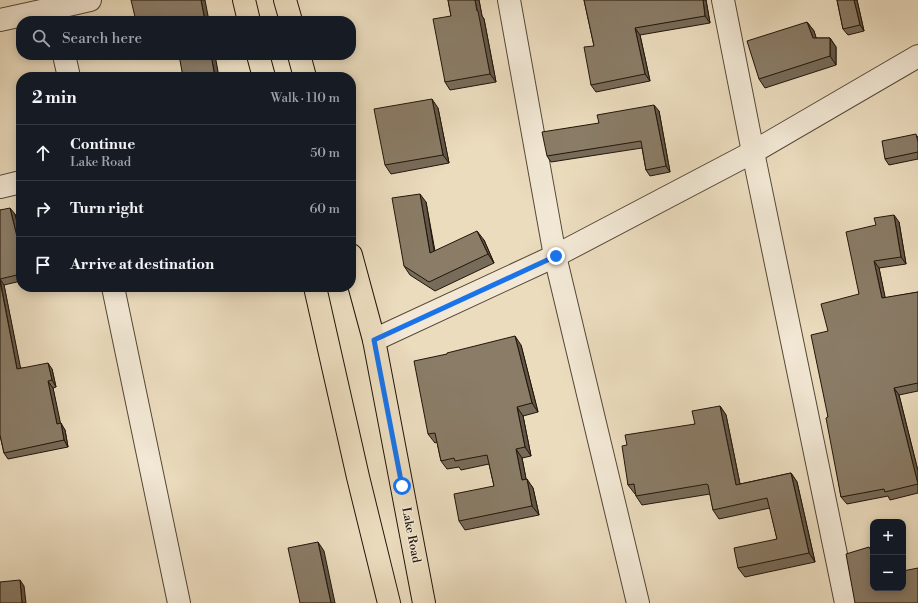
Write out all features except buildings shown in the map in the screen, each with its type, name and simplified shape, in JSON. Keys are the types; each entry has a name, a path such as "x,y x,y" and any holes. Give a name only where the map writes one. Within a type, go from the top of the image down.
{"main road":[{"path":"244,0 248,16"},
{"path":"285,0 290,16"},
{"path":"259,60 263,72"},
{"path":"300,60 304,72"},
{"name":"Lake Road","path":"356,273 374,340 424,603"},
{"path":"315,292 389,603"}],"street":[{"path":"45,16 56,15 90,0"},
{"path":"509,0 556,256 638,603"},
{"path":"723,0 846,603"},
{"path":"0,20 16,19"},
{"path":"374,340 556,256 753,152 918,56"},
{"path":"65,60 68,72"},
{"path":"0,187 16,183"},
{"path":"114,292 179,603"}],"route":[{"path":"402,486 374,340 556,256"}]}
